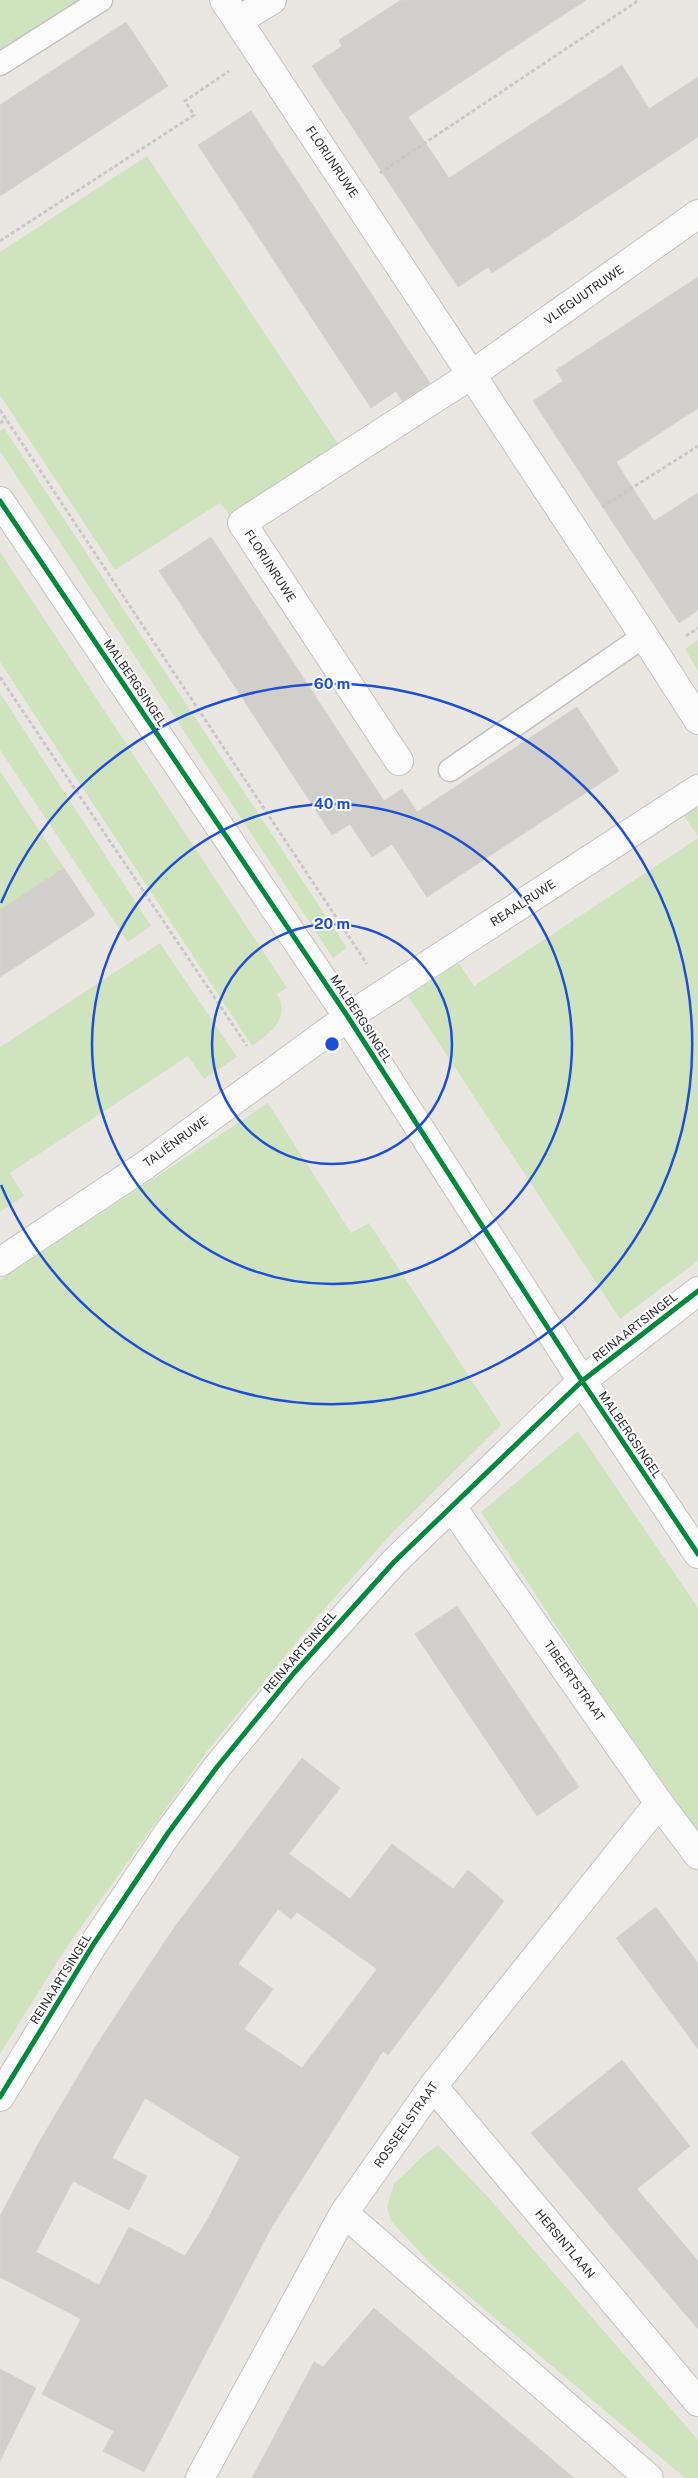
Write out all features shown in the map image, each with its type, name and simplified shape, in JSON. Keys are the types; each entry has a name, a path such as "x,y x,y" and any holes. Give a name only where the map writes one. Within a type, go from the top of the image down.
{"street":[{"path":"231,10 272,0"},
{"name":"FLORIJNRUWE","path":"231,10 698,720"},
{"name":"VLIEGUUTRUWE","path":"471,375 698,214"},
{"name":"FLORIJNRUWE","path":"399,761 242,523 471,375"},
{"name":"MALBERGSINGEL","path":"0,501 348,1016 582,1381 698,1554"},
{"name":"REAALRUWE","path":"348,1016 698,789"},
{"name":"TALIËNRUWE","path":"0,1262 144,1166 348,1016"},
{"name":"REINAARTSINGEL","path":"0,2097 93,1945 168,1833 217,1767 294,1673 394,1562 582,1381 698,1291"},
{"name":"TIBEERTSTRAAT","path":"452,1507 659,1803 698,1855"},
{"name":"ROSSEELSTRAAT","path":"200,2478 344,2213 433,2086 659,1803"},
{"name":"HERSINTLAAN","path":"433,2086 698,2402"},
{"path":"344,2213 649,2478"}],"lane":[{"path":"0,64 101,0"},
{"path":"450,770 644,636"}],"path":[{"path":"352,192 639,0"},
{"path":"0,241 194,115 185,101 259,52"},
{"path":"0,410 386,992"},
{"path":"0,423 6,419"},
{"path":"572,527 698,446"},
{"path":"0,677 267,1076"}],"green space":[{"path":"0,0 87,0 0,56"},
{"path":"147,156 340,447 232,517 220,503 115,570 0,395 0,252"},
{"path":"4,428 347,948 333,958 0,451 0,431"},
{"path":"0,552 287,988 277,994 282,1011 280,1018 272,1030 252,1046 0,662"},
{"path":"698,640 698,671 685,649"},
{"path":"0,693 151,926 128,942 0,750"},
{"path":"0,771 64,868 0,910"},
{"path":"698,807 698,836 683,815"},
{"path":"698,838 698,1261 620,1319 408,996 459,963 474,986"},
{"path":"160,943 237,1057 204,1079 188,1056 10,1173 24,1196 0,1212 0,1047"},
{"path":"268,1103 351,1233 369,1223 501,1425 391,1534 311,1624 208,1750 64,1951 0,2054 0,1280"},
{"path":"578,1431 698,1608 698,1832 602,1695 481,1512"},
{"path":"438,2145 488,2197 698,2440 698,2478 685,2478 432,2265 391,2221 387,2207 394,2184 424,2155"}],"building":[{"path":"401,0 586,0 408,117 449,178 622,65 649,109 698,77 698,137 492,273 488,267 458,287 312,66 342,46 339,40"},
{"path":"126,22 168,86 0,196 0,105"},
{"path":"251,111 430,383 402,401 396,391 371,408 198,145"},
{"path":"698,277 698,408 616,462 654,521 698,493 698,610 679,623 533,401 563,381 556,370"},
{"path":"211,537 384,801 402,789 417,812 577,707 619,771 427,897 392,844 372,857 350,824 332,835 159,571"},
{"path":"64,868 95,915 0,977 0,910"},
{"path":"457,1606 579,1787 537,1816 415,1634"},
{"path":"302,1758 340,1788 289,1854 350,1899 392,1844 453,1889 468,1870 504,1901 388,2055 383,2051 271,2228 144,2472 103,2451 114,2431 42,2394 81,2319 0,2277 0,2216 37,2146 94,2049 176,1925","holes":["278,1909 291,1919 297,1912 377,1969 302,2068 244,2029 273,1989 238,1964","145,2098 240,2157 209,2217 185,2256 129,2227 99,2285 36,2252 73,2181 129,2210 147,2176 112,2158"]},
{"path":"656,1907 698,1963 698,2049 616,1938"},
{"path":"622,2060 690,2146 637,2189 698,2261 698,2329 531,2133"},
{"path":"374,2308 574,2478 252,2478 314,2362 323,2367"},
{"path":"0,2369 36,2388 0,2461"}],"cycle path":[{"path":"0,501 348,1017 582,1381 698,1554"},
{"path":"0,2097 93,1945 168,1833 217,1767 294,1673 394,1562 582,1381 698,1291"}]}
